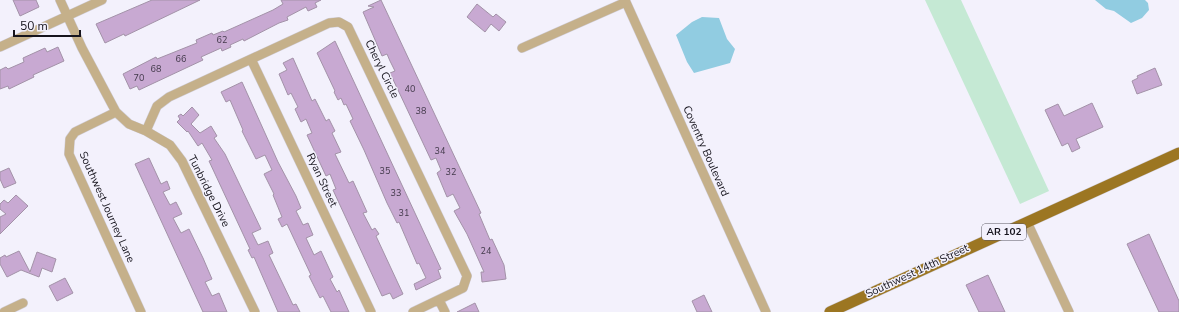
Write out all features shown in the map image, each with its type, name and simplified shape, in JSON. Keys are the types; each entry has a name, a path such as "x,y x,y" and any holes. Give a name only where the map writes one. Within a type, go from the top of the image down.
{"main road":[{"name":"Southwest 14th Street","path":"830,312 1179,153"}],"street":[{"name":"Tunbridge Drive","path":"60,0 82,48 116,112 129,124 170,144 182,161 255,312"},
{"path":"0,47 102,0"},
{"path":"522,48 625,1"},
{"name":"Coventry Boulevard","path":"625,1 766,312"},
{"name":"Cheryl Circle","path":"146,131 157,106 169,97 329,23 339,22 348,27 467,276 463,288 413,312"},
{"name":"Ryan Street","path":"251,59 371,312"},
{"name":"Southwest Journey Lane","path":"116,112 76,132 70,139 69,154 141,312"},
{"path":"1027,222 1069,312"},
{"path":"439,300 445,312"},
{"path":"4,312 23,303"}],"green space":[{"path":"925,0 961,0 1049,191 1020,204"}],"water":[{"path":"1095,0 1145,0 1148,3 1149,10 1142,18 1131,23 1114,11 1106,9"},
{"path":"702,17 719,18 727,39 735,49 730,63 694,73 687,62 676,35 692,22"}],"building":[{"path":"13,0 36,0 39,7 20,16"},
{"path":"152,0 200,0 125,36 124,34 105,43 96,24"},
{"path":"281,0 321,0 315,3 317,7 308,11 306,7 287,17 288,20 244,41 243,39 230,45 231,47 222,51 221,48 201,57 203,60 139,90 137,86 130,89 123,74 156,57 157,59 197,43 196,40 212,33 213,35 223,31 224,32 273,10 283,4"},
{"path":"381,0 481,213 479,214 490,240 492,239 504,265 506,279 482,282 481,272 484,272 467,234 454,211 460,208 453,194 447,197 437,173 441,170 436,158 431,160 390,73 395,71 387,54 382,56 363,12 374,7 368,6"},
{"path":"477,4 493,17 496,14 506,22 499,31 491,24 485,32 467,17"},
{"path":"335,41 441,269 438,270 441,278 416,290 414,284 426,278 419,263 417,264 399,222 397,223 387,203 350,121 353,119 346,104 344,105 341,98 338,100 317,53"},
{"path":"58,47 64,61 33,75 34,77 9,89 8,86 0,89 0,70 6,67 8,69 24,62 23,58 45,48 47,52"},
{"path":"293,58 312,101 315,99 326,121 329,119 335,131 332,133 341,152 335,154 349,183 353,181 367,212 363,213 372,230 375,228 379,234 376,236 403,294 393,299 390,293 382,296 333,190 336,189 330,174 326,176 307,135 312,133 306,119 301,122 295,109 298,107 291,93 288,95 279,74 287,70 283,63"},
{"path":"1155,68 1162,85 1137,94 1132,81 1138,78 1137,76"},
{"path":"242,82 278,162 296,196 301,208 296,211 303,225 308,223 313,235 306,238 314,255 321,251 333,277 330,279 337,292 339,290 349,312 331,312 323,296 320,298 287,224 282,227 278,219 282,217 273,195 274,194 264,174 272,170 265,155 256,159 242,131 243,130 230,100 226,102 221,92"},
{"path":"1092,103 1103,127 1076,139 1080,148 1072,152 1068,143 1062,146 1045,110 1058,104 1064,116"},
{"path":"192,107 199,115 191,124 200,133 211,126 217,136 214,138 225,154 261,229 252,233 258,245 268,241 273,253 269,255 293,305 296,304 300,312 278,312 254,257 252,258 248,250 250,249 209,161 212,160 202,143 198,146 188,131 187,132 177,122 180,119 178,116 181,114 183,116"},
{"path":"149,158 161,184 167,181 170,189 163,192 170,205 176,202 182,214 173,218 181,233 189,229 203,258 212,279 205,282 212,296 219,293 227,312 203,312 135,164"},
{"path":"9,168 16,183 4,188 0,179 0,172"},
{"path":"16,195 28,206 0,234 0,217 6,214 0,209 0,204 4,200 8,203"},
{"path":"1149,234 1179,301 1179,312 1159,312 1127,244"},
{"path":"19,251 30,272 37,252 56,259 52,272 42,268 39,277 21,270 7,277 0,264 0,258"},
{"path":"988,275 1005,312 979,312 966,285"},
{"path":"65,278 73,293 57,301 49,286"},
{"path":"704,295 712,312 697,312 692,301"},
{"path":"475,303 479,312 457,312"}]}
